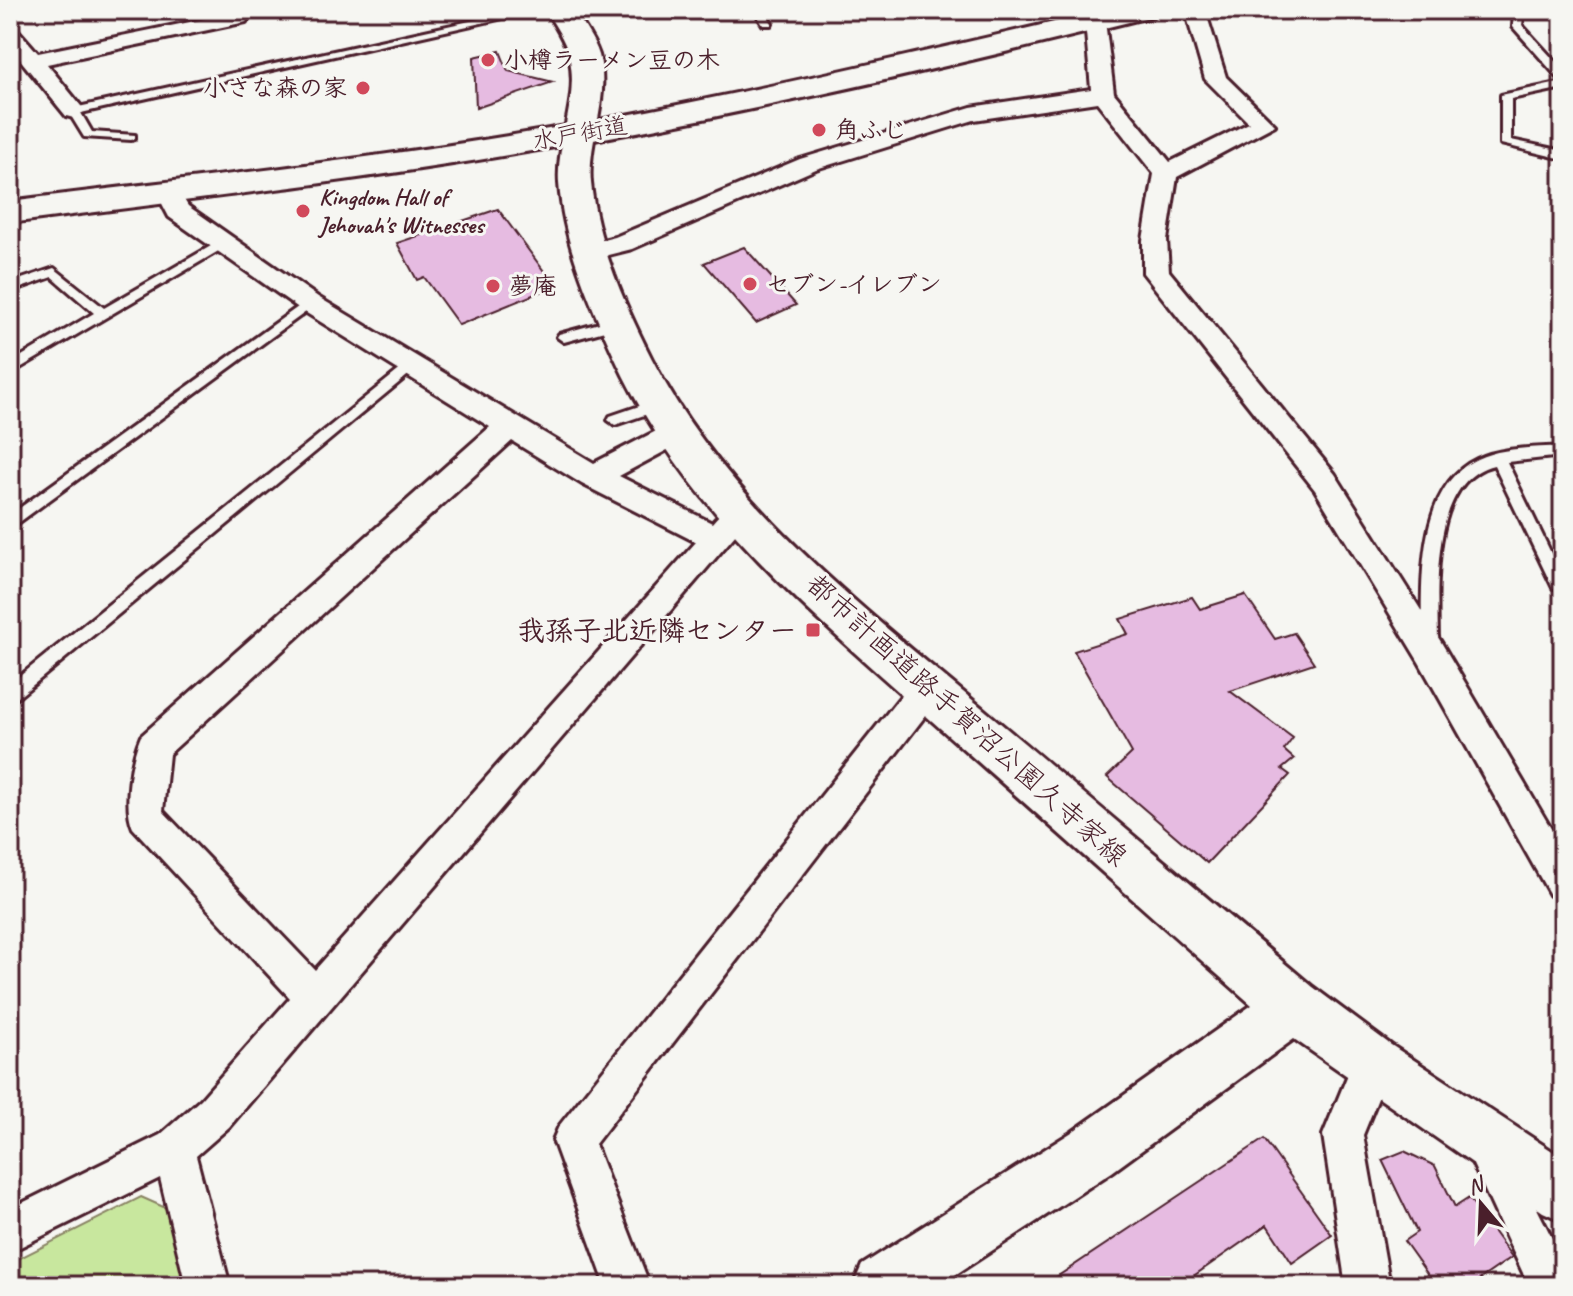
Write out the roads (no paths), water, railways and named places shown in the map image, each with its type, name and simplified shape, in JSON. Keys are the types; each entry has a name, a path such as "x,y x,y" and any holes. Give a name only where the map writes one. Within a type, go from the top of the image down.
{"main road":[{"name":"都市計画道路手賀沼公園久寺家線","path":"560,10 584,57 575,185 592,251 618,323 665,420 727,526 927,688 1294,1006 1481,1139 1558,1180"},
{"name":"水戸街道","path":"645,92 1053,10"},
{"name":"水戸街道","path":"10,187 469,123 580,118 820,86 1143,10"},
{"name":"水戸街道","path":"10,212 361,167 580,118 614,98"},
{"path":"905,1280 1163,1102 1294,1006"}],"street":[{"path":"1166,173 1264,125 1216,79 1195,10"},
{"path":"32,61 239,18"},
{"path":"1095,21 1103,94 1166,173 1155,240 1156,273 1325,482 1430,652 1563,883"},
{"path":"10,33 74,111"},
{"path":"592,251 623,243 808,164 971,114 1103,94"},
{"path":"10,1231 174,1149 215,1113 727,526 592,476 509,427 413,364 309,303 178,211 168,192"},
{"path":"592,476 638,456 665,420"},
{"path":"314,996 145,817 153,747 509,427"},
{"path":"628,1286 573,1140 927,688"},
{"path":"1368,1286 1343,1135 1372,1064"},
{"path":"1481,1139 1545,1272 1556,1286"},
{"path":"174,1149 208,1286"}],"lane":[{"path":"131,137 88,135 74,111 534,10"},
{"path":"759,10 767,23"},
{"path":"1519,10 1517,25 1563,77"},
{"path":"1563,85 1505,97 1505,142 1563,155"},
{"path":"10,369 223,243"},
{"path":"10,288 54,272 103,314"},
{"path":"10,523 309,303"},
{"path":"564,337 618,323"},
{"path":"10,694 413,364"},
{"path":"615,420 665,420"},
{"path":"1430,652 1433,544 1449,487 1481,462 1563,451"},
{"path":"1499,460 1558,584"}],"place":[{"name":"小樽ラーメン豆の木","path":"488,60"},
{"name":"小さな森の家","path":"363,88"},
{"name":"角ふじ","path":"819,130"},
{"name":"Kingdom Hall of Jehovah's Witnesses","path":"303,211"},
{"name":"セブン-イレブン","path":"750,284"},
{"name":"夢庵","path":"493,286"},
{"name":"我孫子北近隣センター","path":"813,630"}]}
